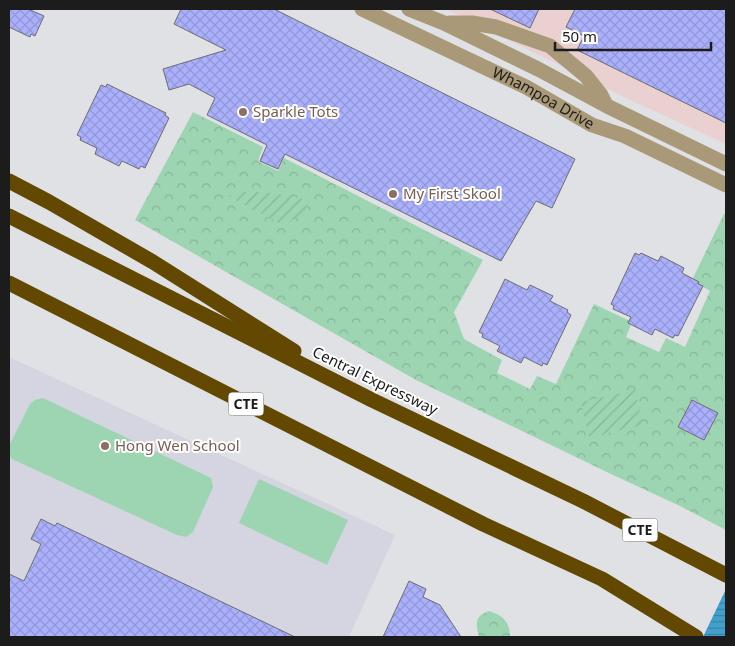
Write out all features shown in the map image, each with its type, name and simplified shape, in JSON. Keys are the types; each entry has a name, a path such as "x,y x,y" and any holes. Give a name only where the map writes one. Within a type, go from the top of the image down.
{"highway":[{"path":"9,181 153,262 372,400"},
{"name":"Central Expressway","path":"9,216 372,400 584,501 726,575"},
{"name":"CTE","path":"9,283 483,524 602,580 696,637"}],"street":[{"name":"Whampoa Drive","path":"362,9 526,87 592,125 625,136 726,186"},
{"name":"Whampoa Drive","path":"408,9 444,23 726,164"},
{"path":"444,23 472,23 496,27 550,46 586,76 607,106"}],"shaded area":[{"path":"446,9 726,9 726,144 630,100"},
{"name":"Hong Wen School","path":"9,357 395,535 349,637 9,637"}],"green space":[{"path":"193,112 263,147 258,161 278,171 284,158 483,260 454,312 464,339 502,360 497,373 530,389 537,376 556,384 594,304 632,322 626,337 659,352 666,338 685,347 710,291 692,280 726,213 726,530 678,505 416,380 135,220"},
{"path":"241,192 266,192 304,199 307,212 302,216 281,224 228,196"},
{"path":"635,390 643,425 589,437 581,402"},
{"path":"43,398 211,478 213,487 193,532 186,537 177,535 12,459 9,454 10,444 30,404 35,400"},
{"path":"259,479 348,520 327,565 239,523"},
{"path":"489,611 505,620 509,627 510,637 479,637 477,628 478,618"}],"water":[{"path":"726,589 726,637 703,637"}],"building":[{"path":"9,9 28,9 44,16 35,36 31,34 30,37 9,27"},
{"path":"181,9 274,9 575,159 552,208 536,201 501,261 285,154 278,169 260,161 267,145 207,115 215,98 189,84 169,90 163,69 226,50 174,24"},
{"path":"490,9 539,9 530,28"},
{"path":"575,9 726,9 726,123 577,50 584,36 566,27"},
{"path":"107,84 166,113 165,115 169,118 145,168 141,166 139,169 122,161 119,166 95,154 97,148 80,140 81,137 77,135 101,85 106,87"},
{"path":"635,253 639,255 641,253 658,261 661,256 684,268 682,273 703,286 678,336 675,335 673,338 655,329 652,335 628,323 631,317 613,309 614,306 611,304"},
{"path":"505,279 527,290 530,285 553,296 550,301 568,310 567,312 571,315 547,365 543,363 542,366 524,357 521,363 497,351 500,346 482,337 483,334 479,332"},
{"path":"692,400 718,413 704,440 678,427"},
{"path":"41,519 55,526 57,523 295,637 9,637 9,574 24,581 41,544 31,539"},
{"path":"409,581 426,589 423,597 440,605 461,637 383,637"}],"place":[{"name":"Sparkle Tots","path":"243,112"},
{"name":"My First Skool","path":"393,194"},
{"name":"Hong Wen School","path":"105,446"}]}
